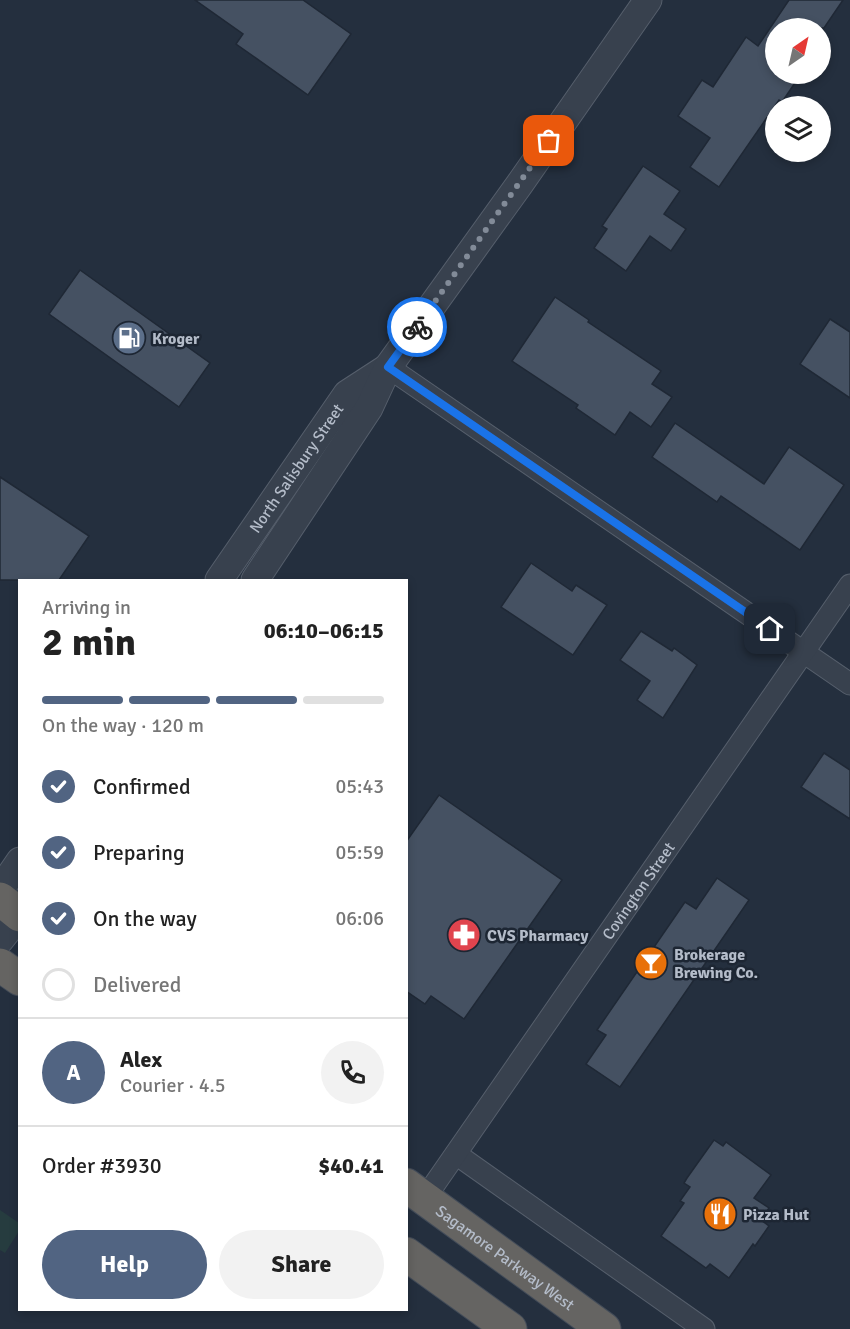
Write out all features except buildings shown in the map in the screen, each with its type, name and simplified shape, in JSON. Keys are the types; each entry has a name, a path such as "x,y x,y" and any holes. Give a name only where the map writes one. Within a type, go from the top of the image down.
{"highway":[{"path":"0,899 18,914"},
{"path":"0,965 18,978"},
{"name":"Sagamore Parkway West","path":"416,1192 604,1329"},
{"path":"408,1255 510,1329"}],"street":[{"name":"North Salisbury Street","path":"256,579 369,408 388,367 648,0"},
{"name":"North Salisbury Street","path":"220,579 347,394 388,367"},
{"path":"388,367 850,684"},
{"name":"Covington Street","path":"416,1192 456,1154 850,585"},
{"path":"0,890 18,864"},
{"path":"0,940 18,916"},
{"path":"456,1154 704,1329"}],"green space":[{"path":"0,1210 18,1222 18,1233 5,1253 0,1250"}],"way so far":[{"path":"417,327 549,141"}],"place":[{"name":"Kroger","path":"129,338"},
{"name":"CVS Pharmacy","path":"464,935"},
{"name":"Brokerage Brewing Co.","path":"651,963"},
{"name":"Pizza Hut","path":"720,1214"}],"route":[{"path":"417,327 388,367 770,629"}]}
